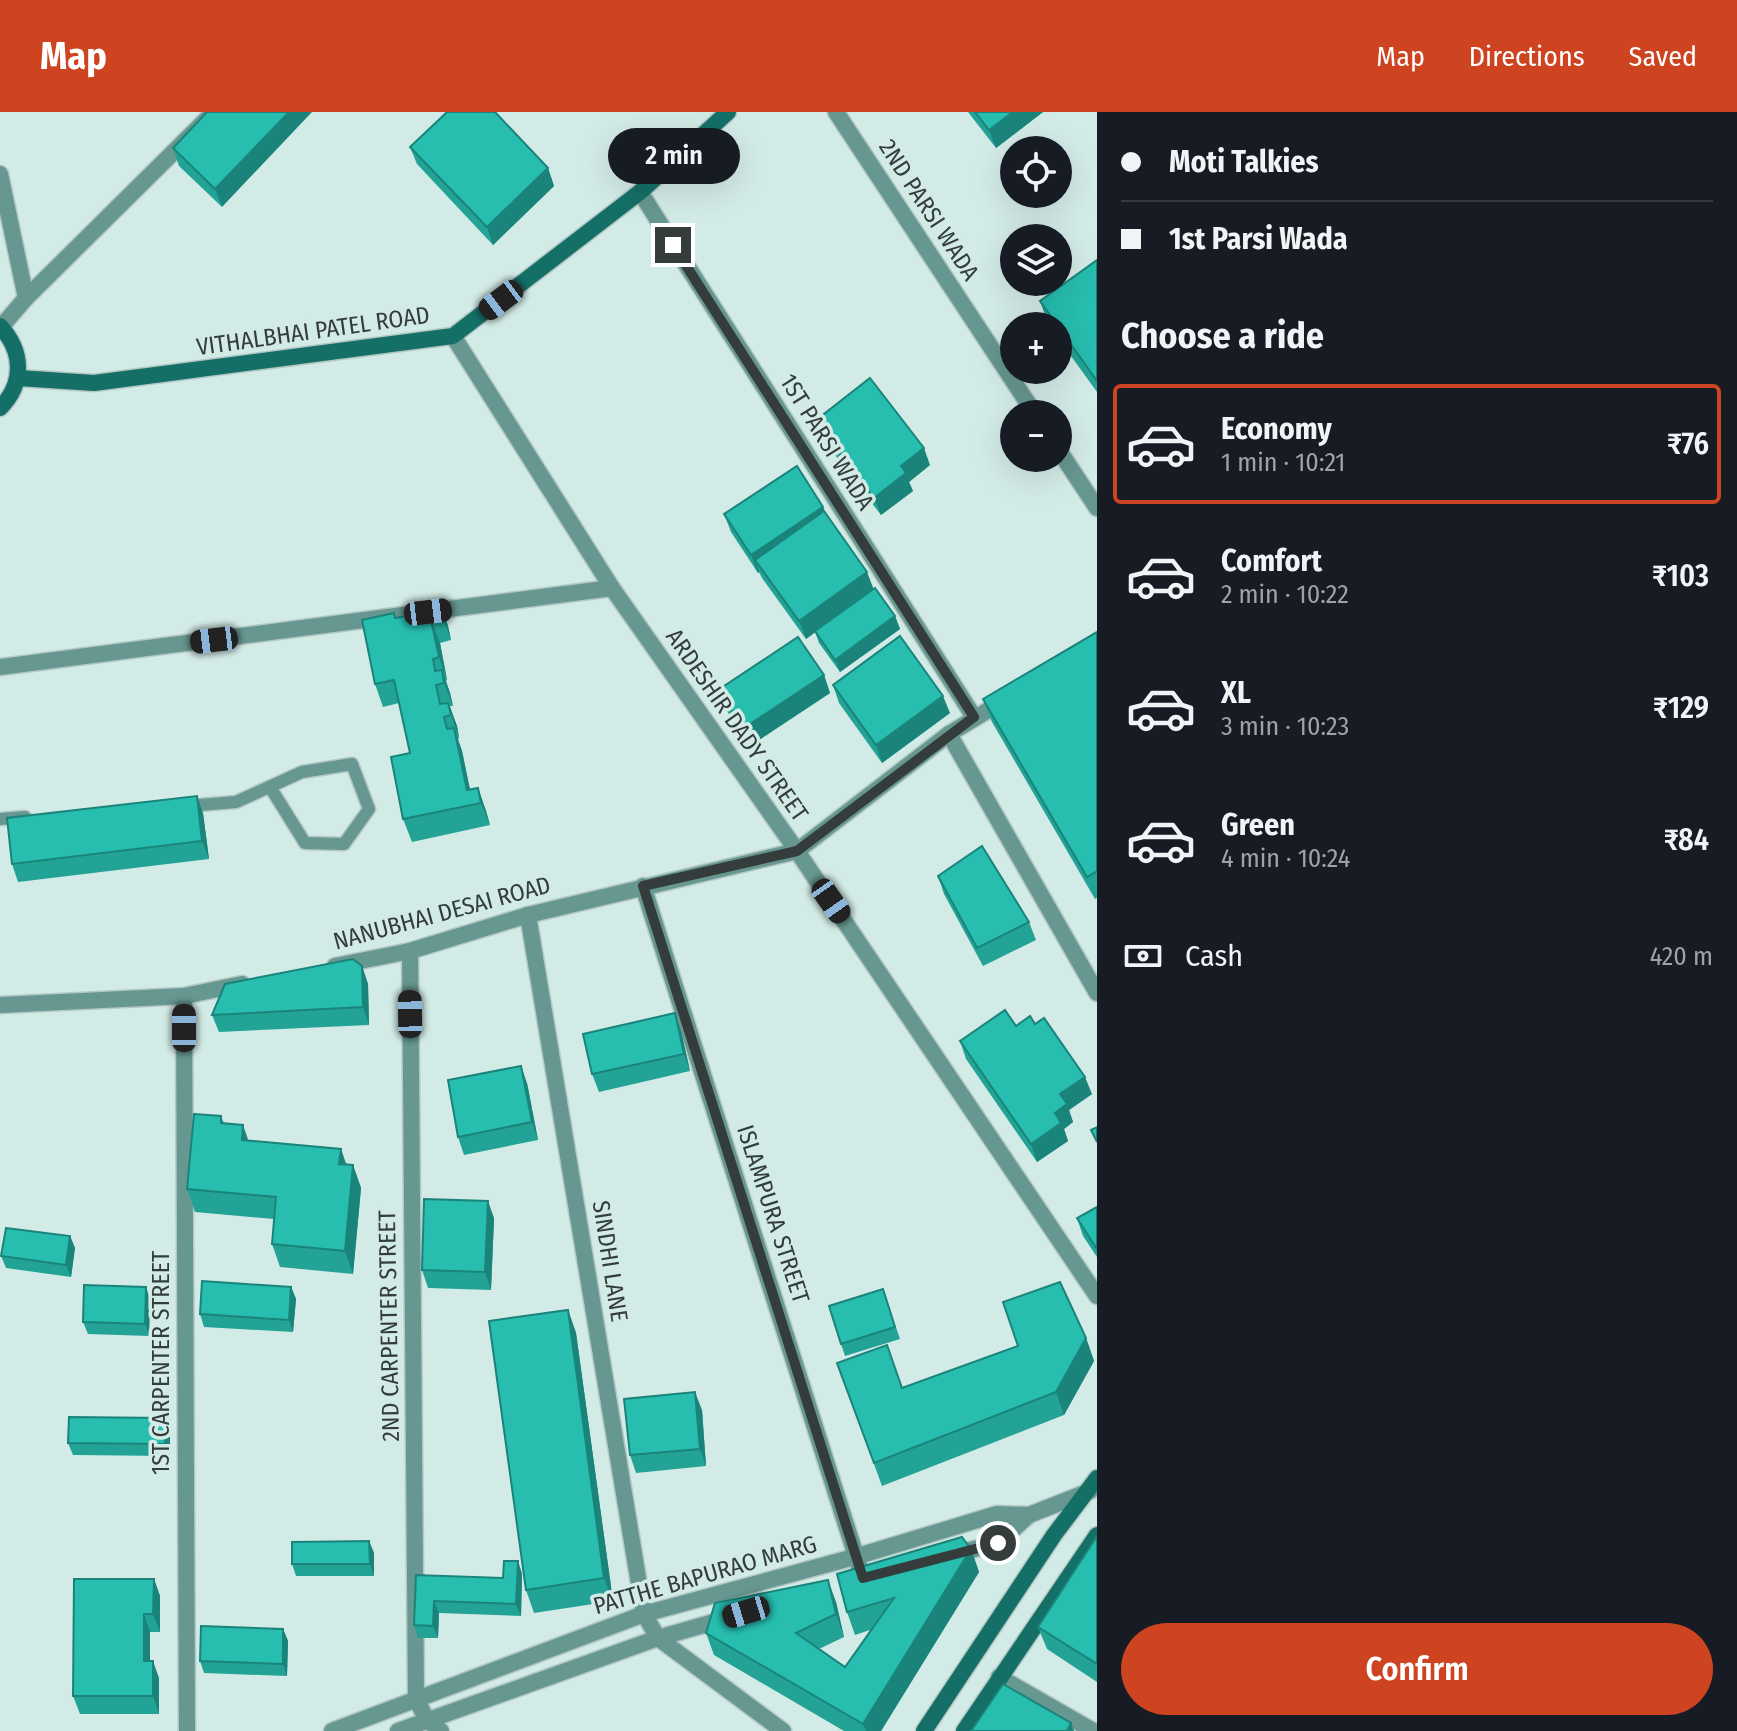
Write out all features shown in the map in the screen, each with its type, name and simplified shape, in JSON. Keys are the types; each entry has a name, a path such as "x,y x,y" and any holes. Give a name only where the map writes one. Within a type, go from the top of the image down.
{"main road":[{"name":"VITHALBHAI PATEL ROAD","path":"18,378 94,383 453,336 640,192 728,112"},
{"path":"0,326 12,341 18,357 18,378 13,392 0,408"},
{"path":"924,1731 1054,1535 1092,1490 1097,1478"},
{"path":"964,1731 1097,1535"}],"street":[{"path":"0,326 214,112"},
{"name":"2ND PARSI WADA","path":"836,112 1026,400"},
{"path":"0,174 26,298"},
{"name":"1ST PARSI WADA","path":"640,192 974,717"},
{"name":"ARDESHIR DADY STREET","path":"453,336 612,588 797,851 1097,1296"},
{"path":"1072,470 1097,508"},
{"path":"0,667 612,588"},
{"path":"797,851 949,734 1015,695"},
{"path":"949,734 1097,993"},
{"name":"NANUBHAI DESAI ROAD","path":"319,969 410,951 528,915 797,851"},
{"name":"ISLAMPURA STREET","path":"643,886 863,1578"},
{"name":"SINDHI LANE","path":"528,915 644,1614"},
{"name":"2ND CARPENTER STREET","path":"410,951 416,1699"},
{"path":"0,1005 184,996 259,981"},
{"name":"1ST CARPENTER STREET","path":"184,996 187,1731"},
{"name":"PATTHE BAPURAO MARG","path":"332,1731 644,1614 858,1556 997,1514 1029,1515 1092,1490"},
{"path":"938,1558 998,1543 1029,1515"},
{"path":"398,1731 658,1638 746,1612"},
{"path":"644,1614 658,1638 783,1731"},
{"path":"999,1677 1093,1731"},
{"path":"416,1699 427,1720 441,1731"}],"lane":[{"path":"175,807 236,802 302,772 352,764 369,809 344,844 305,843 270,787"},
{"path":"0,819 38,816"}],"building":[{"path":"207,112 289,112 215,189 173,148"},
{"path":"447,112 495,112 548,168 487,227 410,147"},
{"path":"975,112 1013,112 989,130"},
{"path":"1097,260 1097,381 1072,346 1072,312 1048,312 1040,301 1047,296 1072,296 1072,278"},
{"path":"870,378 924,448 901,466 906,473 874,498 815,421"},
{"path":"797,466 823,507 751,555 724,514"},
{"path":"824,511 867,572 799,621 755,560"},
{"path":"875,588 895,616 835,660 815,631"},
{"path":"440,603 443,618 431,620 439,657 433,659 435,671 442,670 444,683 436,685 440,704 448,703 451,715 444,717 447,729 454,728 467,790 478,788 481,803 403,819 391,757 410,753 394,680 375,684 362,620 394,613 395,618 412,615 411,609"},
{"path":"1097,632 1097,871 1087,877 983,699"},
{"path":"900,636 943,696 876,745 833,685"},
{"path":"798,637 824,675 744,728 718,690"},
{"path":"197,796 202,841 12,864 7,818"},
{"path":"982,846 1029,922 977,948 938,876"},
{"path":"353,959 362,966 363,1007 212,1015 225,984"},
{"path":"1005,1010 1016,1026 1030,1016 1035,1024 1044,1018 1085,1077 1060,1094 1067,1104 1055,1113 1061,1123 1031,1144 960,1041"},
{"path":"675,1013 684,1054 592,1074 583,1034"},
{"path":"521,1066 532,1122 458,1137 448,1080"},
{"path":"194,1114 221,1116 221,1123 243,1125 242,1140 341,1149 339,1164 353,1165 345,1251 272,1244 276,1197 187,1189"},
{"path":"1097,1127 1097,1142 1091,1130"},
{"path":"424,1199 488,1201 485,1272 422,1270"},
{"path":"1097,1207 1097,1249 1077,1218"},
{"path":"6,1228 70,1236 66,1265 1,1256"},
{"path":"202,1281 291,1287 289,1320 200,1314"},
{"path":"1060,1282 1086,1338 1056,1392 874,1463 837,1363 887,1345 902,1388 1018,1346 1003,1302"},
{"path":"84,1285 146,1287 145,1324 83,1322"},
{"path":"883,1289 895,1327 841,1344 829,1306"},
{"path":"568,1310 604,1578 526,1590 489,1321"},
{"path":"695,1392 700,1449 630,1455 624,1399"},
{"path":"69,1417 166,1418 165,1444 68,1443"},
{"path":"1097,1536 1097,1664 1038,1627"},
{"path":"962,1537 971,1549 863,1724 706,1633 715,1603 828,1580 836,1614 796,1633 845,1667 894,1598 847,1612 837,1574"},
{"path":"369,1541 370,1564 292,1564 292,1542"},
{"path":"504,1561 518,1561 516,1604 434,1601 433,1626 414,1625 416,1575 503,1578"},
{"path":"74,1579 154,1579 153,1614 144,1614 144,1661 153,1661 153,1696 73,1696"},
{"path":"201,1626 283,1629 283,1664 200,1661"},
{"path":"1003,1684 1071,1723 1067,1731 971,1731"}],"route":[{"path":"673,245 974,717 797,851 643,886 863,1578 998,1543"}]}
